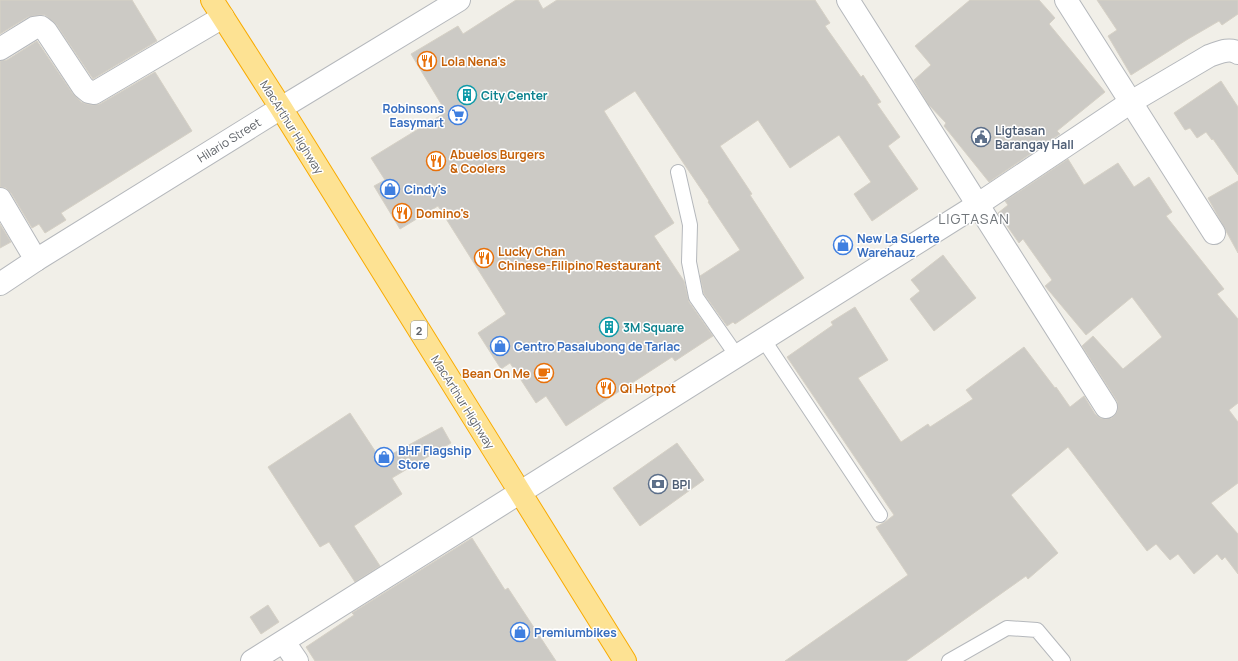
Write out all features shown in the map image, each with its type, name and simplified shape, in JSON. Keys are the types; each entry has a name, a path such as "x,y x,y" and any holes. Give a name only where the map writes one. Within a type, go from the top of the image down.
{"highway":[{"name":"MacArthur Highway","path":"218,9 625,661"}],"street":[{"name":"Hilario Street","path":"0,284 36,260 281,108 459,0"},
{"path":"848,0 976,205 1106,406"},
{"path":"1066,0 1214,233"},
{"path":"0,49 34,28 40,27 46,31 83,87 89,92 94,93 218,9"},
{"path":"252,661 976,205 1131,102 1209,56 1222,51 1235,51 1238,53"},
{"path":"0,199 36,260"},
{"path":"284,642 298,661"}],"lane":[{"path":"678,172 690,225 689,262 696,297 737,356"},
{"path":"763,339 880,515"},
{"path":"949,661 1007,628 1037,630 1063,661"}],"building":[{"path":"0,0 132,0 157,41 93,79 56,24 45,15 28,17 0,34"},
{"path":"516,0 538,0 543,9 557,0 815,0 830,23 825,26 861,77 863,75 881,102 877,104 900,137 888,146 918,189 872,221 854,194 871,182 839,135 790,168 758,120 720,146 752,194 750,195 804,278 735,324 733,322 727,326 704,294 700,276 740,250 635,91 604,111 674,223 654,236 684,281 689,302 713,336 675,361 672,357 566,426 546,396 536,403 510,363 501,369 478,333 506,314 438,206 400,229 374,186 385,180 371,158 446,112 411,54 458,26 463,34"},
{"path":"970,0 1039,0 1055,18 1049,24 1105,92 1057,131 1060,134 989,182 944,126 946,123 928,104 914,80 931,65 915,46"},
{"path":"1097,0 1238,0 1238,14 1222,25 1219,21 1131,75 1108,36 1117,30"},
{"path":"37,41 73,94 81,102 87,104 100,104 155,72 192,131 61,213 66,220 45,233 39,224 32,228 11,193 6,188 0,187 0,61 7,60"},
{"path":"1221,81 1238,107 1238,175 1213,139 1212,140 1206,132 1197,138 1190,128 1185,130 1174,113"},
{"path":"1068,159 1084,185 1118,163 1134,187 1149,177 1172,212 1166,216 1224,289 1217,294 1238,319 1238,403 1229,410 1238,422 1238,483 1211,503 1238,534 1238,574 1225,557 1222,560 1217,554 1194,574 1178,554 1170,560 1156,544 1147,551 1068,447 1011,495 1058,553 1028,579 1026,576 906,661 785,661 908,575 876,527 894,515 787,357 833,325 831,322 855,307 888,360 858,378 901,442 928,424 930,427 973,399 966,390 1024,347 1070,407 1084,396 1095,414 1100,418 1112,418 1117,412 1117,401 1082,346 1093,336 1123,369 1162,337 1132,297 1086,335 1045,286 1052,280 1023,239 1019,243 998,213 1008,205 1005,201"},
{"path":"1238,181 1238,253 1208,198"},
{"path":"0,224 11,242 0,248"},
{"path":"943,255 976,298 934,331 910,299 920,291 911,280"},
{"path":"350,413 381,460 442,427 451,443 392,478 402,494 354,526 380,566 355,582 329,542 320,547 268,467"},
{"name":"BPI","path":"677,443 704,480 640,526 613,488"},
{"path":"472,538 505,590 508,588 556,661 315,661 306,647 354,615 352,613"},
{"path":"268,605 279,622 261,634 250,617"}],"place":[{"name":"Lola Nena's","path":"427,61"},
{"name":"City Center","path":"467,95"},
{"name":"Robinsons Easymart","path":"458,115"},
{"name":"Ligtasan Barangay Hall","path":"981,137"},
{"name":"Abuelos Burgers & Coolers","path":"436,161"},
{"name":"Cindy's","path":"390,189"},
{"name":"Domino's","path":"402,213"},
{"name":"New La Suerte Warehauz","path":"843,245"},
{"name":"Lucky Chan Chinese-Filipino Restaurant","path":"484,258"},
{"name":"3M Square","path":"609,327"},
{"name":"Centro Pasalubong de Tarlac","path":"500,346"},
{"name":"Bean On Me","path":"544,373"},
{"name":"Qi Hotpot","path":"606,388"},
{"name":"BHF Flagship Store","path":"384,457"},
{"name":"BPI","path":"658,484"},
{"name":"Premiumbikes","path":"520,632"}],"district":[{"name":"LIGTASAN","path":"974,218"}]}
